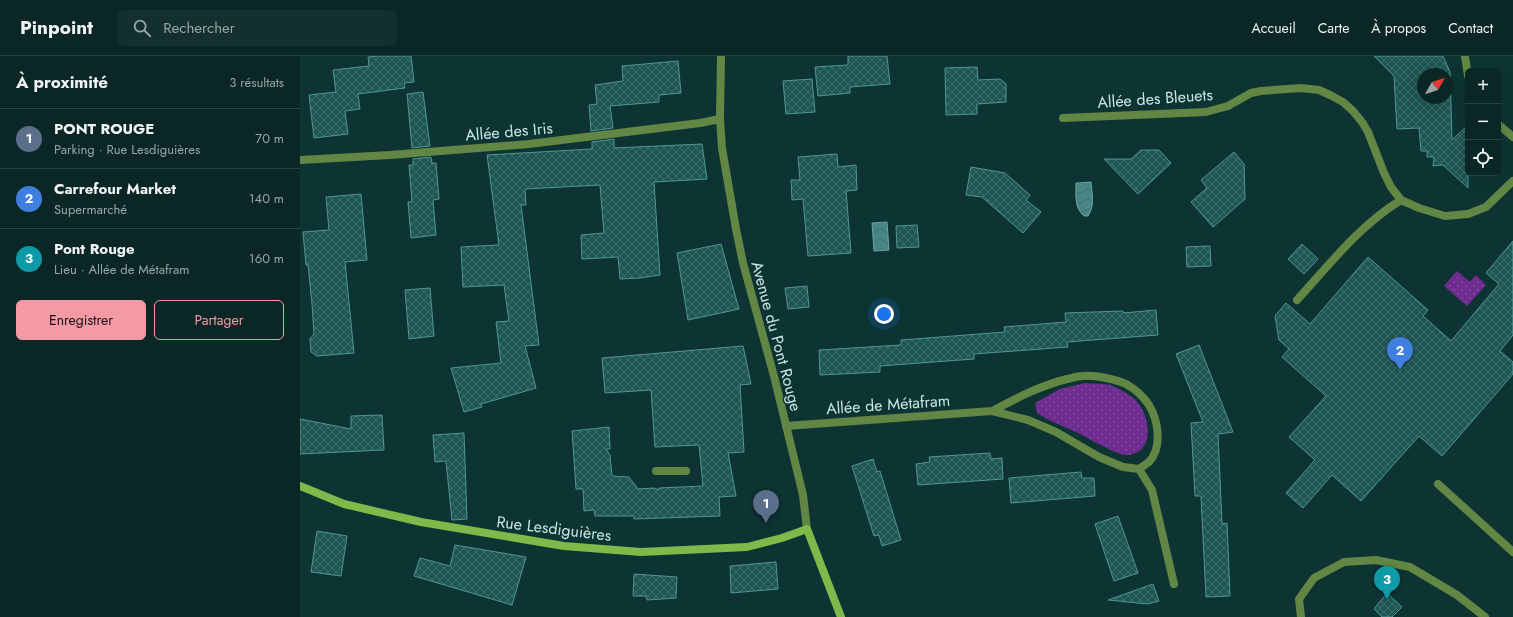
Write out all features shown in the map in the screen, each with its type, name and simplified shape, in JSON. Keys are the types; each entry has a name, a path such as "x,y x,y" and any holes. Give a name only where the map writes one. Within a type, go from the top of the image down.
{"street":[{"name":"Avenue du Pont Rouge","path":"721,56 720,119 722,148 743,263 803,495 807,529 841,617"},
{"path":"1464,56 1466,68"},
{"name":"Allée des Bleuets","path":"1063,118 1206,112 1228,106 1251,93 1261,91 1301,88 1319,90 1343,102 1362,122 1368,132 1391,187 1401,200"},
{"name":"Allée des Iris","path":"300,160 390,155 529,144 700,123 720,119"},
{"path":"1501,127 1513,137"},
{"path":"1297,300 1358,234 1384,211 1401,200 1419,208 1444,216 1468,214 1486,207 1513,181"},
{"name":"Allée de Métafram","path":"786,426 992,411 1028,420 1056,432 1099,457 1123,467 1139,469 1149,461 1158,440 1156,422 1149,405 1138,392 1126,384 1111,379 1082,376 1057,382 1028,392 992,411"},
{"path":"1139,469 1152,490 1174,584"},
{"path":"656,471 686,472"},
{"path":"1438,484 1513,552"},
{"name":"Rue Lesdiguières","path":"300,486 344,504 421,522 564,546 641,552 747,548 807,529"},
{"path":"1301,617 1299,599 1314,578 1344,562 1376,560 1410,567 1456,595 1486,617"}],"shaded area":[{"path":"1457,271 1470,282 1476,275 1486,285 1467,306 1444,286"},
{"path":"1085,383 1113,386 1132,397 1138,403 1143,411 1148,429 1144,446 1138,452 1129,455 1118,453 1037,413 1035,403 1060,389"}],"water":[{"path":"1091,182 1092,208 1088,216 1084,216 1077,205 1076,183"},
{"path":"887,222 889,250 874,251 872,223"}],"building":[{"path":"411,56 414,82 404,83 405,88 358,94 360,109 345,111 348,134 314,138 309,95 336,92 333,70 369,66 368,57"},
{"path":"848,56 887,56 890,84 850,87 850,93 818,96 815,67 848,65"},
{"path":"1374,56 1443,56 1448,68 1417,68 1417,104 1451,104 1452,140 1465,128 1465,176 1468,176 1468,188 1443,165 1433,166 1434,157 1427,157 1427,151 1421,151 1419,128 1397,129 1394,76"},
{"path":"678,61 681,93 659,95 659,102 610,106 613,128 591,131 589,105 597,104 595,85 623,81 622,66"},
{"path":"977,67 978,80 1000,79 1006,84 1006,102 977,104 977,114 946,115 945,68"},
{"path":"812,79 815,112 786,114 783,81"},
{"path":"423,92 430,146 412,148 407,94"},
{"path":"614,139 614,148 702,144 707,179 654,182 660,275 620,279 618,257 582,259 581,235 604,233 600,185 525,189 526,205 521,205 539,345 525,346 536,388 481,404 482,407 464,412 451,368 501,363 496,322 509,321 504,285 463,287 461,247 499,245 487,155 592,149 592,142"},
{"path":"1141,150 1159,150 1171,163 1138,194 1104,159 1131,159"},
{"path":"1234,152 1244,164 1245,199 1213,227 1191,202 1207,188 1201,180"},
{"path":"837,154 838,167 856,165 857,190 846,191 851,253 808,256 803,199 792,200 791,180 800,180 798,157"},
{"path":"431,157 432,163 436,163 439,199 433,200 436,235 411,238 408,202 412,202 409,165 413,165 413,159"},
{"path":"971,167 1005,173 1030,195 1026,200 1041,212 1023,233 982,197 966,195"},
{"path":"361,194 367,260 345,262 354,353 317,356 311,352 310,339 314,334 312,304 303,232 329,230 326,197"},
{"path":"917,225 919,247 897,248 896,226"},
{"path":"1513,241 1513,335 1500,351 1513,362 1513,374 1442,456 1419,436 1361,501 1332,475 1303,508 1286,493 1315,460 1289,437 1326,396 1282,357 1289,349 1279,340 1275,316 1286,303 1310,324 1368,257 1428,310 1423,316 1451,341 1499,284 1486,273"},
{"path":"721,244 739,309 688,320 677,253"},
{"path":"1302,244 1318,259 1304,274 1288,259"},
{"path":"1210,246 1211,266 1187,267 1186,247"},
{"path":"807,286 809,307 788,309 785,288"},
{"path":"430,288 434,336 409,339 405,290"},
{"path":"1156,310 1158,335 1067,342 1068,347 974,354 974,359 880,366 880,372 820,375 819,350 901,345 901,340 1005,332 1004,327 1066,322 1065,313 1123,311 1123,313"},
{"path":"1199,345 1233,432 1218,434 1222,524 1227,523 1230,596 1206,597 1201,496 1195,496 1191,423 1203,422 1176,354"},
{"path":"743,346 751,384 740,385 744,452 728,453 736,496 719,497 720,516 634,519 634,516 595,516 594,510 584,511 583,489 576,489 572,431 609,427 610,449 606,449 610,455 612,476 629,477 638,489 654,488 659,490 659,488 703,486 699,445 655,447 651,390 605,393 602,358"},
{"path":"382,415 384,450 300,454 300,419 351,429 351,416"},
{"path":"464,433 467,519 452,520 446,461 435,462 433,435"},
{"path":"990,453 991,459 1002,458 1003,479 918,485 916,464 930,462 929,457"},
{"path":"873,459 877,472 880,471 901,540 882,546 879,535 874,536 852,466"},
{"path":"1081,472 1082,478 1094,478 1095,496 1011,503 1009,478"},
{"path":"1118,516 1138,573 1114,581 1095,524"},
{"path":"317,531 347,536 341,576 311,572"},
{"path":"455,545 526,557 512,605 414,576 420,558 450,566"},
{"path":"776,562 778,589 731,593 730,566"},
{"path":"634,574 677,577 676,598 647,600 646,596 633,596"},
{"path":"1153,584 1159,601 1148,604 1108,600"},
{"path":"1387,593 1402,607 1392,617 1382,617 1374,609"}],"place":[{"name":"Carrefour Market","path":"1400,370"},
{"name":"PONT ROUGE","path":"766,523"},
{"name":"Pont Rouge","path":"1387,599"}]}
